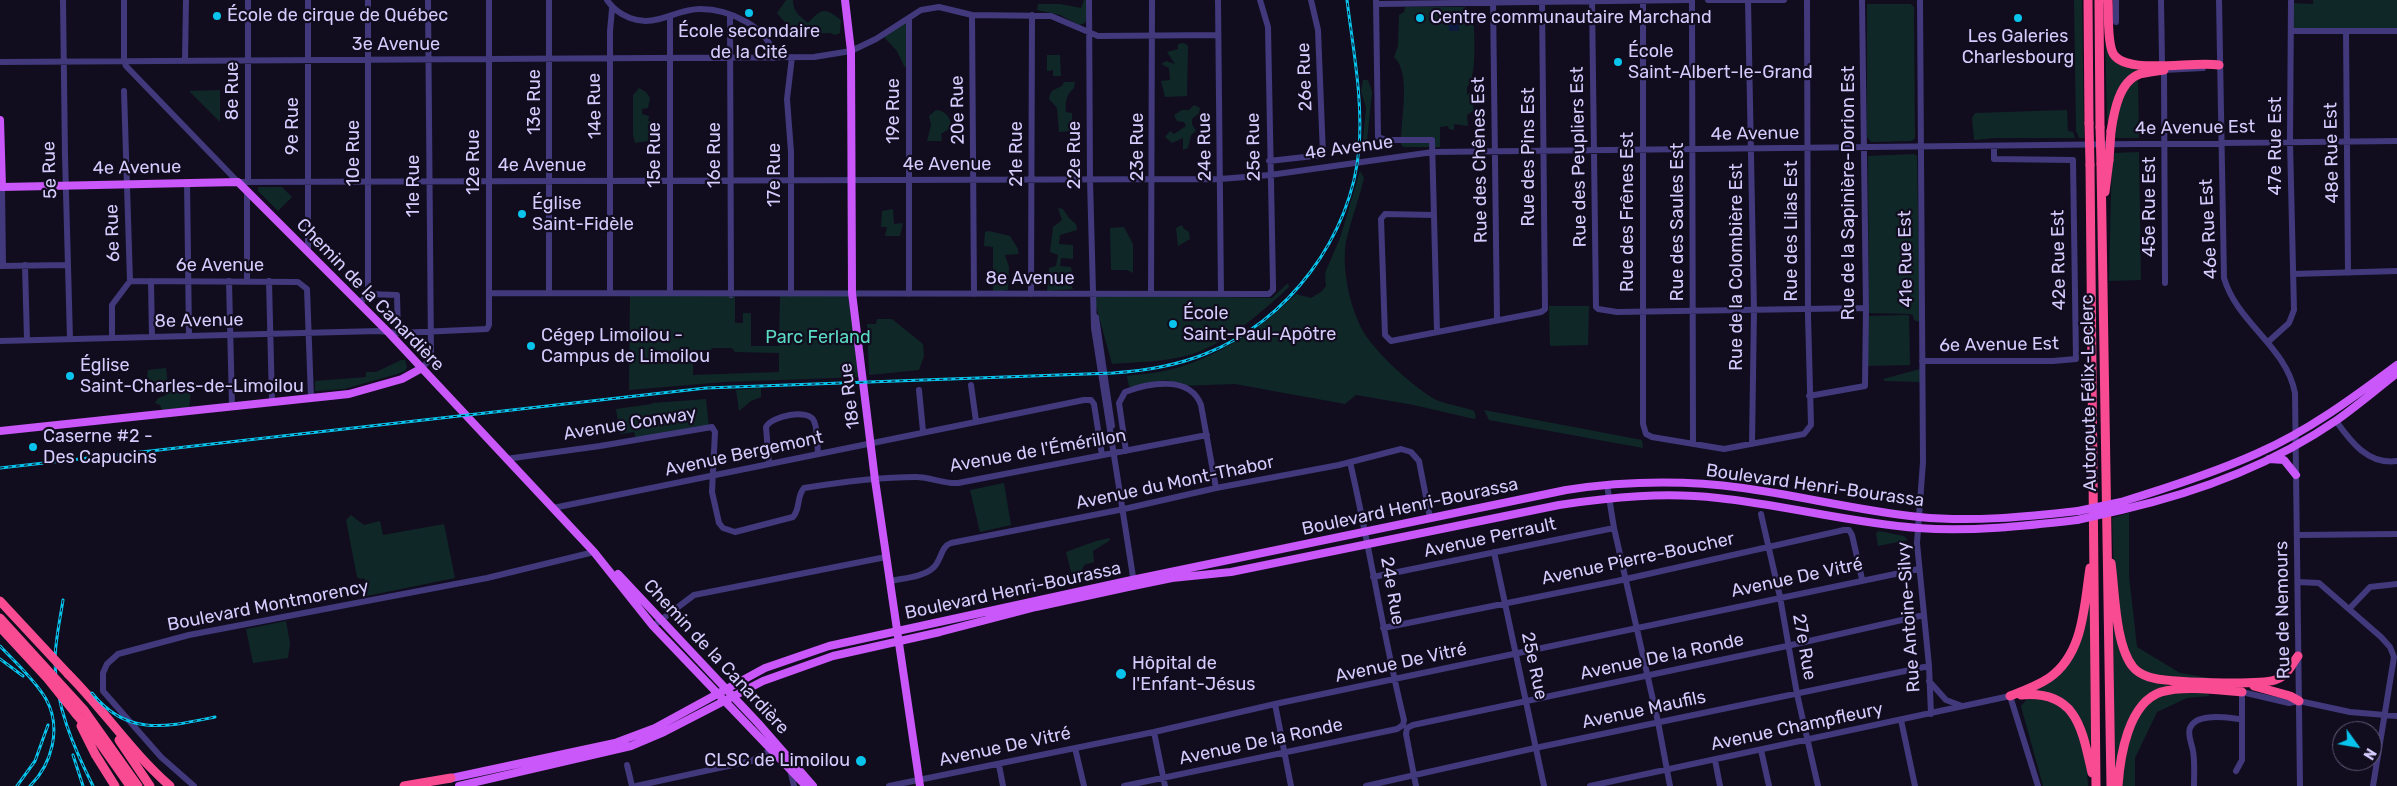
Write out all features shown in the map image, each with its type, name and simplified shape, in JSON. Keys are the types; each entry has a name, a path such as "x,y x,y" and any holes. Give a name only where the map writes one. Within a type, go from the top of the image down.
{"highway":[{"name":"Autoroute Félix-Leclerc","path":"2088,0 2096,786"},
{"name":"Autoroute Félix-Leclerc","path":"2099,0 2100,126 2104,162 2102,212 2108,535 2106,580 2111,786"},
{"path":"2108,0 2112,52 2123,63 2140,66 2206,62 2219,65"},
{"path":"2104,162 2115,110 2122,92 2138,74 2164,70"},
{"path":"2108,535 2122,642 2128,659 2134,668 2141,674 2156,679 2242,687 2290,696 2299,701"},
{"path":"2010,696 2049,678 2057,672 2072,650 2081,624 2094,540"},
{"path":"0,601 86,692 143,761 170,786"},
{"path":"0,618 84,710 138,786"},
{"path":"0,627 47,678 99,742 130,786"},
{"path":"2118,786 2124,744 2130,726 2138,711 2154,695 2170,690 2242,687 2267,682 2281,678 2288,672 2298,656"},
{"path":"68,674 122,744 150,786"},
{"path":"2010,696 2039,693 2051,697 2072,712 2084,737 2096,786"},
{"path":"76,714 95,754 115,786"},
{"path":"404,786 451,778"}],"main road":[{"name":"18e Rue","path":"845,0 851,51 852,293 875,480 920,783"},
{"path":"0,120 1,187"},
{"name":"4e Avenue","path":"1,187 238,182"},
{"name":"Chemin de la Canardière","path":"238,182 389,333 778,745 813,786"},
{"name":"Boulevard Henri-Bourassa","path":"459,786 631,746 664,732 732,696 803,666 833,656 1134,583 1231,572 1508,514 1609,497 1716,498 1918,528 2018,526 2077,520 2121,506 2259,453 2295,434 2345,403 2397,365"},
{"path":"0,431 349,394 402,379 422,368"},
{"name":"Boulevard Henri-Bourassa","path":"426,786 451,778 615,743 654,728 765,668 829,646 1134,583 1566,490 1650,482 1720,486 1919,517 2019,517 2152,503 2219,481 2294,445 2336,420 2397,373"},
{"path":"2265,460 2284,460 2296,476"},
{"name":"Chemin de la Canardière","path":"594,552 653,626 806,786"}],"street":[{"name":"5e Rue","path":"63,0 70,339"},
{"path":"124,0 124,60"},
{"path":"185,60 186,0"},
{"name":"8e Rue","path":"248,0 248,182"},
{"name":"9e Rue","path":"308,0 308,252"},
{"name":"10e Rue","path":"368,0 368,294"},
{"name":"11e Rue","path":"422,368 430,359 431,353 428,0"},
{"name":"12e Rue","path":"489,0 489,293"},
{"name":"13e Rue","path":"549,0 549,293"},
{"path":"607,0 612,9 640,22 655,22 701,9 730,16 752,26 768,39 774,58"},
{"name":"22e Rue","path":"1089,0 1090,180 1094,328 1124,509 1134,583"},
{"name":"23e Rue","path":"1151,294 1153,178 1152,0"},
{"name":"24e Rue","path":"1218,0 1221,294"},
{"name":"25e Rue","path":"1260,0 1268,28 1273,290 1269,294"},
{"name":"26e Rue","path":"1311,0 1318,30 1323,155"},
{"name":"Rue des Peupliers Est","path":"1592,0 1596,306 1601,311 1643,312"},
{"path":"1437,331 1432,140 1386,140 1378,137 1376,2 1688,0"},
{"name":"Rue des Saules Est","path":"1692,0 1693,444"},
{"path":"1708,0 1784,0"},
{"name":"Rue de la Colombière Est","path":"1748,0 1754,310 1752,444"},
{"name":"Rue des Lilas Est","path":"1752,444 1808,432 1811,426 1808,309 1807,0"},
{"name":"Rue de la Sapinière-Dorion Est","path":"1809,396 1864,386 1866,308 1862,0"},
{"name":"41e Rue Est","path":"1919,517 1923,462 1920,0"},
{"path":"2116,0 2116,22"},
{"path":"2161,0 2162,60"},
{"name":"46e Rue Est","path":"2219,0 2224,278 2232,297 2285,366 2293,384 2295,434"},
{"name":"47e Rue Est","path":"2268,342 2285,327 2292,318 2294,310 2290,142 2291,0"},
{"name":"Rue des Chênes Est","path":"1493,1 1497,320"},
{"name":"Rue des Pins Est","path":"1497,320 1541,312 1545,309 1542,1"},
{"name":"Rue des Frênes Est","path":"1643,1 1643,424 1646,434 1693,444"},
{"path":"851,51 921,10 939,7 972,15 1051,16 1098,36 1218,35"},
{"name":"14e Rue","path":"610,293 610,58 612,9"},
{"name":"20e Rue","path":"972,15 974,294"},
{"name":"21e Rue","path":"1032,15 1032,294"},
{"name":"16e Rue","path":"730,16 731,294"},
{"name":"15e Rue","path":"670,17 670,293"},
{"name":"19e Rue","path":"909,18 909,294"},
{"path":"2291,31 2397,31"},
{"name":"48e Rue Est","path":"2346,32 2348,273"},
{"name":"3e Avenue","path":"0,62 774,58 814,57 851,51"},
{"name":"17e Rue","path":"791,294 791,180 787,99 792,57"},
{"name":"Chemin de la Canardière","path":"124,60 129,71 238,182"},
{"path":"2164,70 2207,68 2219,65"},
{"name":"45e Rue Est","path":"2164,70 2165,283"},
{"name":"6e Rue","path":"112,337 112,305 130,280 124,91"},
{"name":"4e Avenue Est","path":"1892,148 2397,141"},
{"name":"42e Rue Est","path":"1994,146 1994,159 2073,160 2076,359"},
{"name":"4e Avenue","path":"238,182 1220,179 1433,152 1892,148"},
{"name":"4e Avenue","path":"1270,161 1323,155"},
{"path":"187,182 189,336"},
{"path":"1,187 2,265 68,265"},
{"path":"247,191 247,281"},
{"path":"1434,215 1385,214 1381,219 1385,335 1390,341 1497,320"},
{"path":"25,265 27,340"},
{"path":"2293,274 2397,271"},
{"name":"6e Avenue","path":"130,280 298,282 308,289 309,333"},
{"path":"151,281 152,337"},
{"path":"229,281 232,407"},
{"path":"269,281 272,402"},
{"name":"8e Avenue","path":"0,341 378,331 398,333 487,329 489,325 489,293 1269,294"},
{"path":"360,303 368,294 397,295 398,333"},
{"path":"1643,312 1866,308"},
{"path":"309,333 311,398"},
{"name":"6e Avenue Est","path":"1922,361 2053,361 2076,359"},
{"path":"1126,450 1119,403 1125,392 1169,384 1192,390 1201,405 1216,488"},
{"path":"971,385 976,421"},
{"path":"918,390 923,431"},
{"name":"Avenue Bergemont","path":"553,508 818,453 871,445 923,431 1084,400 1091,400 1094,404 1102,455"},
{"path":"768,463 766,427 774,419 804,414 810,416 814,421 818,453"},
{"path":"2336,420 2352,444 2362,452 2386,462 2397,461"},
{"name":"Avenue Conway","path":"506,458 600,446 712,427 715,432 714,474"},
{"name":"Rue de Nemours","path":"2295,434 2300,786"},
{"name":"Avenue de l'Émérillon","path":"714,474 712,492 719,523 723,528 735,532 793,517 798,508 800,492 804,488 866,479 875,480 918,476 945,484 958,483 1207,435"},
{"path":"1693,444 1724,449 1752,444"},
{"name":"Avenue du Mont-Thabor","path":"891,581 930,570 936,565 944,548 951,542 1124,509 1216,488 1350,462 1401,449 1412,452 1419,461 1430,518"},
{"name":"24e Rue","path":"1350,462 1366,532 1383,628 1404,720 1416,786"},
{"path":"1607,485 1614,528 1646,676 1658,722 1670,786"},
{"name":"27e Rue","path":"1761,514 1780,597 1797,694 1818,786"},
{"name":"Rue Antoine-Silvy","path":"1919,517 1919,569 1929,666 1928,680 1931,714"},
{"name":"Avenue Perrault","path":"1373,577 1614,528"},
{"name":"Avenue Pierre-Boucher","path":"1383,628 1625,579 1849,530 1852,535 1862,579"},
{"path":"2297,535 2397,534"},
{"name":"Boulevard Montmorency","path":"194,786 161,757 108,698 104,691 103,673 107,664 118,654 189,635 487,578 594,552"},
{"name":"25e Rue","path":"1494,552 1544,786"},
{"path":"653,626 660,619 694,596 886,557"},
{"name":"Avenue De Vitré","path":"889,786 920,783 1275,704 1862,579 1919,569"},
{"path":"2298,582 2319,583 2382,637 2394,657 2386,716 2373,786"},
{"path":"2350,608 2370,587 2397,584"},
{"name":"Avenue De la Ronde","path":"1124,786 1788,646 1924,615"},
{"name":"Avenue Maufils","path":"1366,786 1535,748 1929,666"},
{"path":"1928,680 1946,700 1964,706"},
{"path":"2236,771 2242,760 2242,687"},
{"path":"2010,696 2038,786"},
{"name":"Avenue Champfleury","path":"1590,786 1607,784 2010,696"},
{"path":"2299,701 2348,711 2397,716"},
{"path":"1275,704 1291,786"},
{"path":"2194,786 2194,755 2189,733 2192,724 2196,720 2212,717 2241,719"},
{"path":"1901,720 1915,786"},
{"path":"1154,732 1165,786"},
{"path":"627,764 634,786 751,761 771,751 778,745"},
{"path":"1075,748 1084,786"},
{"path":"1762,750 1769,786"},
{"path":"1715,760 1720,786"},
{"path":"999,765 1003,786"},
{"path":"790,768 794,786"}],"green space":[{"path":"786,0 793,0 795,10 808,23 820,12 827,11 831,13 841,20 840,33 835,35 830,33 795,34 777,13"},
{"path":"1084,0 1088,0 1087,18 1085,23 1079,25 1060,15 1037,10 1038,4 1060,4 1081,8"},
{"path":"2074,0 2082,0 2084,138 2079,138 2076,131"},
{"path":"2313,0 2397,0 2397,31 2291,31 2291,3 2313,4"},
{"path":"1867,4 1911,4 1914,7 1915,138 1912,141 1871,142 1867,137"},
{"path":"1405,7 1465,7 1466,27 1470,24 1474,26 1474,67 1467,87 1467,95 1471,92 1474,93 1473,111 1467,115 1468,126 1454,124 1454,130 1449,129 1448,126 1440,127 1440,147 1404,147 1401,145 1404,86 1403,74 1394,57 1398,46 1399,15 1404,12"},
{"path":"906,23 907,64 905,68 897,51 882,35"},
{"path":"2105,29 2112,55 2150,68 2133,74 2110,122 2107,121"},
{"path":"1184,43 1188,46 1187,96 1165,97 1161,81 1170,80 1169,68 1161,64 1166,61 1175,64 1167,52 1178,49 1178,44"},
{"path":"1047,55 1060,55 1061,76 1053,76 1053,70 1047,71"},
{"path":"2138,79 2139,138 2113,138 2123,97"},
{"path":"1363,80 1368,80 1372,92 1366,151 1362,151 1366,108 1361,91"},
{"path":"1064,82 1075,82 1066,105 1066,112 1072,113 1072,131 1059,132 1057,108 1049,99 1052,92 1062,86"},
{"path":"639,88 646,92 650,98 648,108 642,109 642,114 649,116 648,121 656,122 656,127 649,129 648,141 635,143 633,135 633,95"},
{"path":"220,90 220,122 189,91"},
{"path":"1194,105 1200,108 1199,113 1192,119 1192,124 1196,131 1191,135 1188,148 1183,150 1183,138 1172,143 1165,137 1170,131 1174,134 1186,126 1184,122 1177,121 1174,115 1182,110 1189,110"},
{"path":"936,110 947,115 952,127 941,134 942,141 927,141 931,125 929,116"},
{"path":"2067,110 2068,131 2073,132 2075,138 1995,138 1974,140 1972,118 1975,113"},
{"path":"2139,152 2141,280 2109,281 2112,153"},
{"path":"1914,154 1917,156 1920,322 1914,320 1913,315 1909,314 1869,313 1868,156"},
{"path":"1360,171 1364,178 1348,233 1345,252 1346,279 1357,319 1369,340 1389,363 1406,378 1435,399 1474,411 1476,417 1474,419 1414,405 1356,395 1345,404 1235,384 1180,386 1168,380 1163,380 1133,388 1129,386 1127,376 1167,370 1207,357 1254,329 1296,294 1311,298 1321,292 1326,286 1325,273 1340,238"},
{"path":"258,187 282,187 292,197 278,211 258,191"},
{"path":"1058,208 1063,209 1076,224 1077,230 1060,235 1059,244 1073,245 1073,259 1061,258 1060,266 1071,267 1072,273 1064,275 1059,279 1062,283 1071,285 1073,289 1047,291 1049,268 1056,266 1058,255 1050,252 1053,227 1062,220"},
{"path":"893,209 894,224 903,223 900,236 885,236 887,227 881,227 882,211"},
{"path":"1182,225 1189,232 1190,239 1178,246 1176,228"},
{"path":"1124,227 1133,244 1133,273 1127,270 1111,270 1110,228"},
{"path":"989,231 1010,236 1018,249 1018,254 1005,255 1009,267 1008,290 993,293 993,247 984,246 985,232"},
{"name":"École Saint-Paul-Apôtre","path":"1288,283 1289,287 1255,317 1230,336 1203,350 1170,359 1112,364 1093,295 1272,298"},
{"name":"Parc Ferland","path":"630,293 735,294 735,323 743,323 743,313 751,313 751,346 779,346 780,294 852,293 863,377 724,382 629,390","holes":["732,348 735,352 779,353 779,372 693,375 693,350"]},
{"path":"1549,306 1589,306 1588,345 1550,346"},
{"path":"1909,315 1910,365 1865,366 1866,316"},
{"path":"877,319 892,319 923,344 924,356 919,370 869,375 867,324 876,324"},
{"path":"401,360 405,360 407,367 405,371 397,374 344,389 315,391 315,381 366,377 366,372 376,372"},
{"path":"166,368 169,392 176,391 179,385 191,390 189,410 162,410 160,405 155,403 158,398 167,395 146,385 148,370"},
{"path":"1920,369 1920,382 1885,381 1883,379"},
{"path":"761,388 761,397 751,401 739,411 736,390"},
{"path":"706,399 709,427 636,440 634,432 620,434 616,409 652,403"},
{"path":"1484,410 1642,440 1643,448 1489,420"},
{"path":"1004,483 1011,525 980,532 970,490"},
{"path":"2129,513 2129,576 2137,647 2180,673 2210,678 2161,678 2143,672 2136,667 2129,656 2119,619 2116,597 2112,518"},
{"path":"351,515 364,525 380,521 383,535 444,524 455,578 362,597 360,590 368,588 364,578 357,577 346,520"},
{"path":"1879,531 1904,536 1908,540 1878,546 1876,533"},
{"path":"1110,538 1109,541 1093,551 1094,562 1084,565 1077,582 1074,583 1066,552"},
{"path":"2090,595 2091,742 2088,743 2067,704 2026,693 2064,668"},
{"path":"2113,610 2127,664 2168,683 2168,686 2141,703 2118,767 2114,767"},
{"path":"286,621 290,643 288,658 253,663 246,629"},
{"path":"2173,692 2208,692 2209,696 2187,698 2157,712 2135,758 2135,786 2120,786 2129,739 2138,716 2154,698"},
{"path":"2027,699 2048,699 2072,715 2086,753 2088,786 2043,786 2021,706"}],"water":[{"path":"1448,13 1459,13 1459,31 1449,31"}],"railway":[{"path":"0,468 706,388 1113,373 1159,367 1194,358 1235,340 1263,321 1288,298 1310,272 1329,243 1344,213 1354,181 1360,130 1357,74 1347,0"},
{"path":"63,600 55,653 58,694 67,726 93,786"},
{"path":"0,646 36,685 51,710 54,733 49,756 38,777 30,786"},
{"path":"0,659 23,676"},
{"path":"92,693 105,707 119,717 133,723 148,725 180,724 215,717"},
{"path":"17,786 35,761 48,725"},
{"path":"73,755 83,786"}],"place":[{"name":"École secondaire de la Cité","path":"749,13"},
{"name":"École de cirque de Québec","path":"217,16"},
{"name":"Centre communautaire Marchand","path":"1420,18"},
{"name":"Les Galeries Charlesbourg","path":"2018,18"},
{"name":"École Saint-Albert-le-Grand","path":"1618,62"},
{"name":"Église Saint-Fidèle","path":"522,214"},
{"name":"École Saint-Paul-Apôtre","path":"1173,324"},
{"name":"Cégep Limoilou - Campus de Limoilou","path":"531,346"},
{"name":"Église Saint-Charles-de-Limoilou","path":"70,376"},
{"name":"Caserne #2 - Des Capucins","path":"33,447"},
{"name":"Hôpital de l'Enfant-Jésus","path":"1121,674"},
{"name":"CLSC de Limoilou","path":"861,761"}]}
